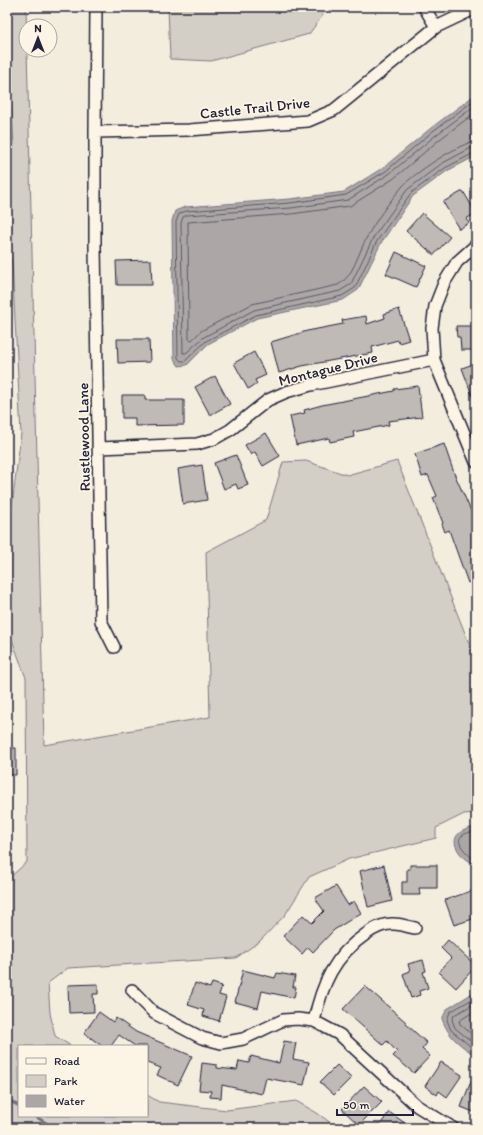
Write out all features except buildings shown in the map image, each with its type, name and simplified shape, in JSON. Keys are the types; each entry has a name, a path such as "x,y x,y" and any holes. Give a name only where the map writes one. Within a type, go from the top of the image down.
{"street":[{"path":"95,132 96,7"},
{"path":"424,7 436,27"},
{"name":"Castle Trail Drive","path":"95,132 189,130 308,121 334,110 436,27 476,8"},
{"name":"Rustlewood Lane","path":"95,132 101,621 114,647"},
{"path":"476,245 457,262 444,283 435,306 432,328 434,360 476,462"},
{"name":"Montague Drive","path":"99,448 197,444 214,439 230,430 268,400 286,392 311,385 434,360"},
{"path":"314,1022 319,998 333,966 352,944 377,927 393,924 415,928"},
{"path":"132,990 154,1013 202,1038 221,1043 243,1039 283,1020 298,1019 314,1022 340,1035 417,1106 453,1128"}],"green space":[{"path":"7,7 26,7 26,18 18,18 18,58 27,58 44,745 210,717 206,552 266,520 283,462 306,461 347,475 397,461 476,661 476,813 464,814 436,828 436,838 349,859 309,877 285,915 260,941 236,958 68,968 48,983 50,1013 55,1036 69,1045 18,1045 18,1117 148,1117 148,1096 159,1102 227,1110 296,1101 317,1113 338,1128 7,1128 7,880 27,862 26,678 7,626 7,505 12,505 21,434 12,263 7,244 7,162 14,145 7,45"},
{"path":"168,7 322,7 323,15 309,34 211,61 170,59"}],"water":[{"path":"476,94 476,156 447,171 413,196 381,243 358,290 343,300 257,318 208,344 187,365 179,366 174,359 172,221 175,211 185,207 290,199 344,192 384,167 431,128"},
{"path":"476,827 476,866 460,854 455,842 458,834"},
{"path":"476,991 476,1056 452,1036 442,1019 447,1009"}],"waterway":[{"path":"7,1099 18,1105"},
{"path":"37,1117 54,1128"}]}
